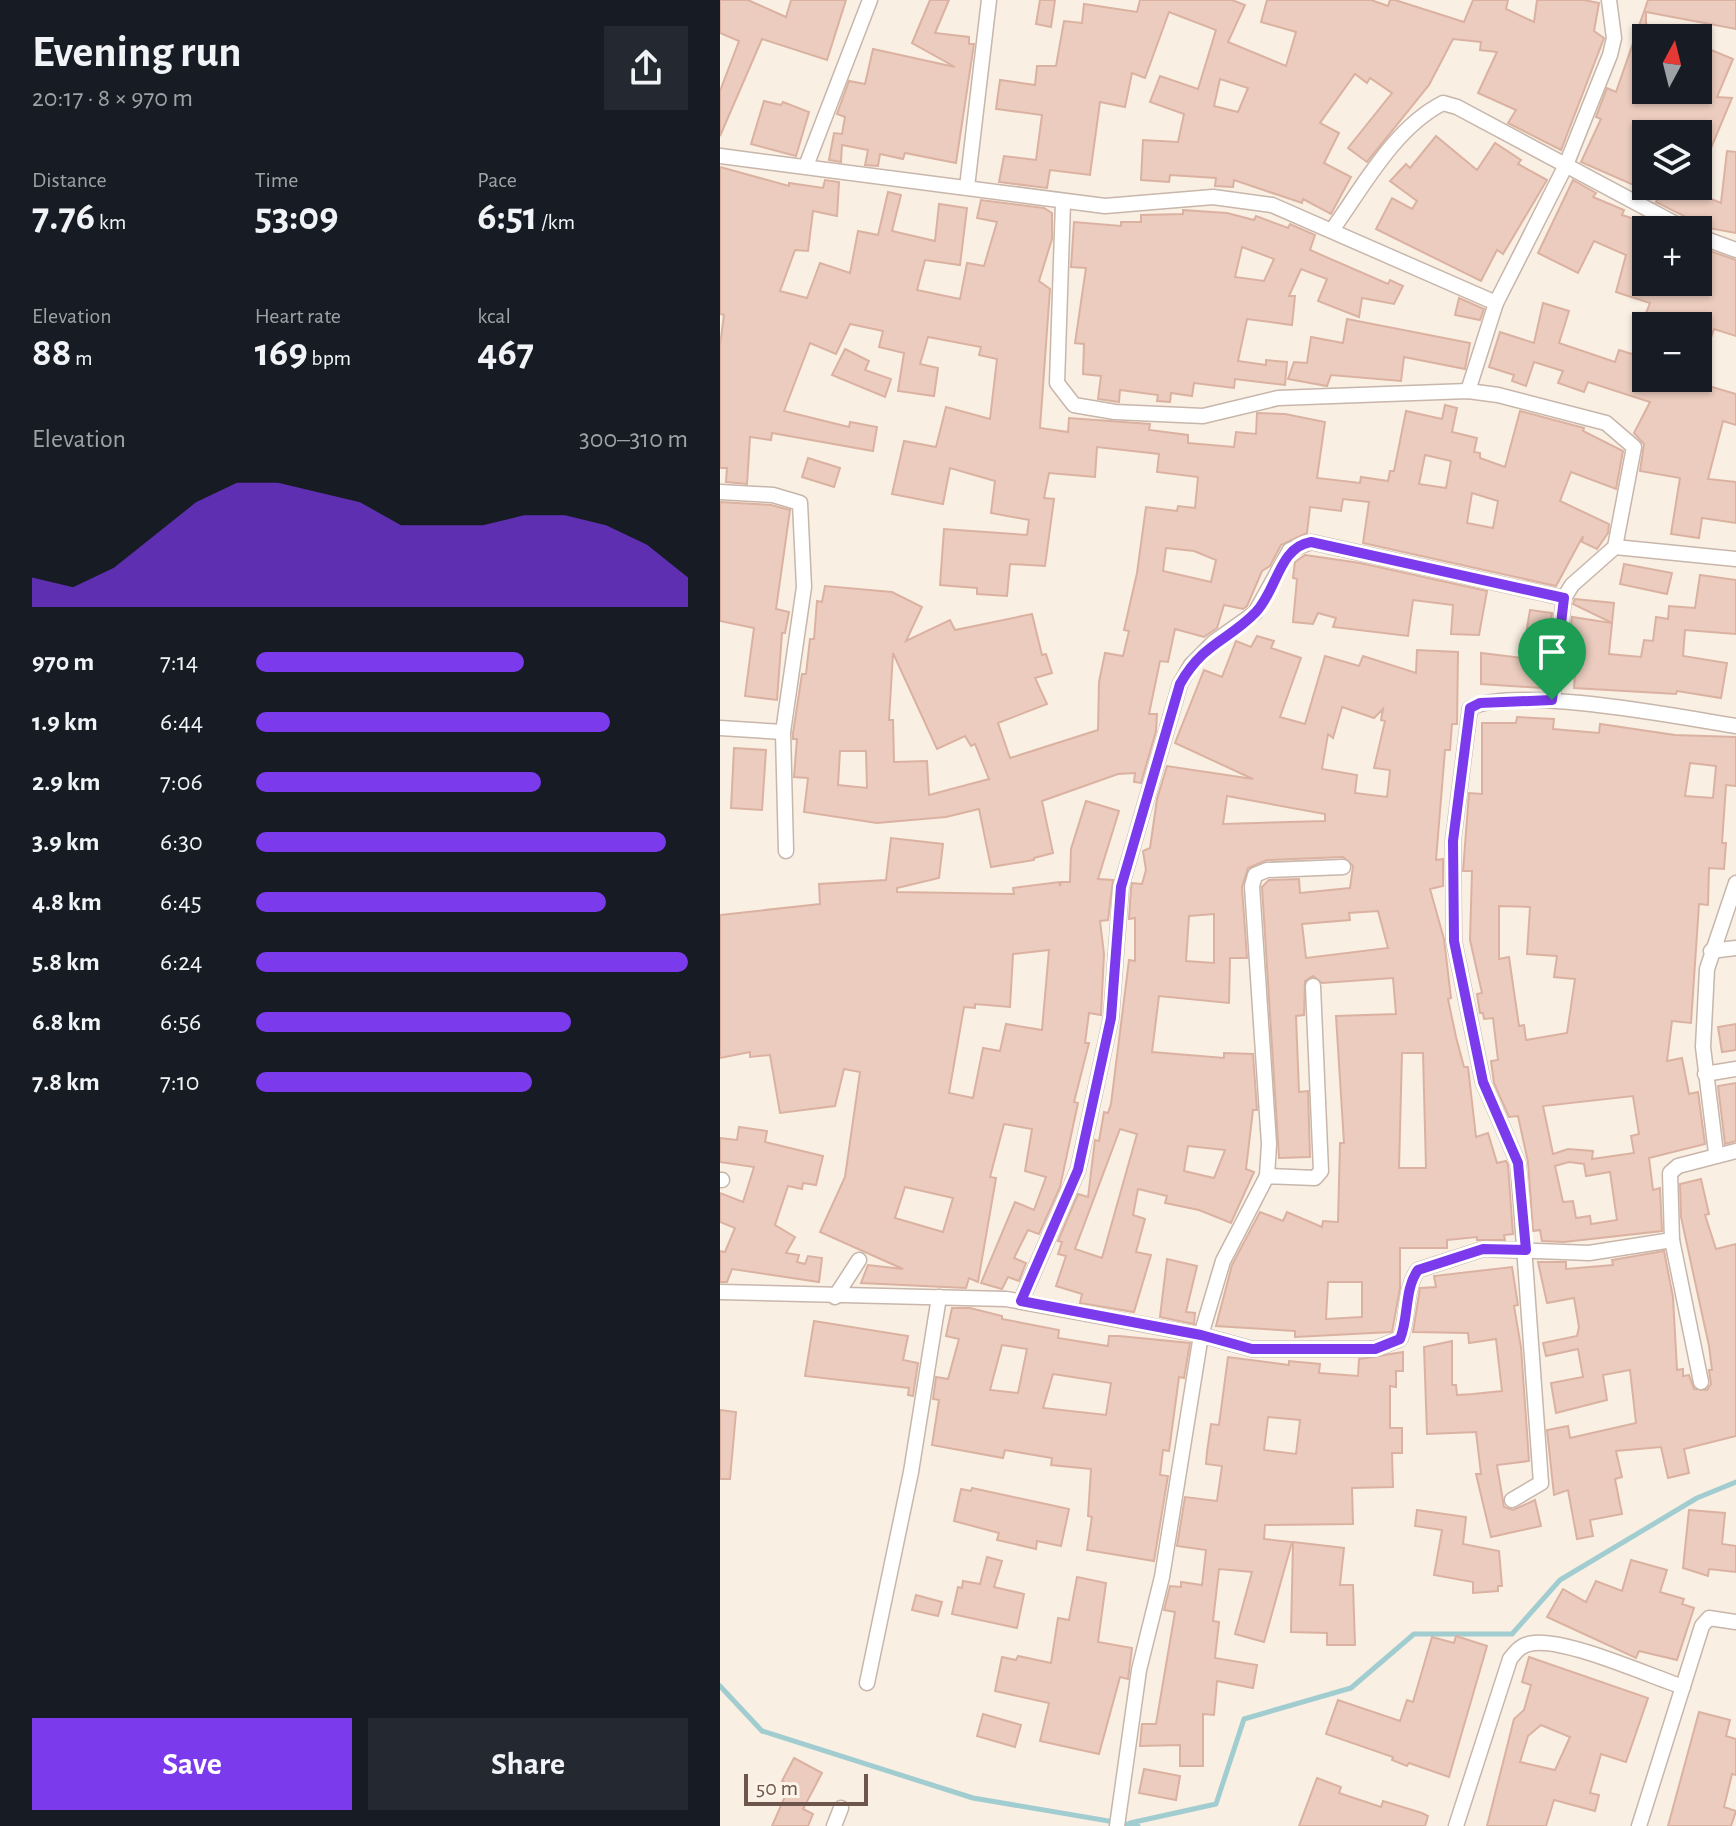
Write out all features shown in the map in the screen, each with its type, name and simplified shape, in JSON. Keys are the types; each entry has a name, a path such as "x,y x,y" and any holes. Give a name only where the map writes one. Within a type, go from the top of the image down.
{"street":[{"path":"806,166 870,0"},
{"path":"967,187 989,0"},
{"path":"1468,391 1496,303 1566,165 1610,55 1614,38 1609,0"},
{"path":"1332,230 1392,147 1432,109 1443,103 1457,107 1661,216"},
{"path":"720,156 1105,206 1225,198 1272,205 1496,303"},
{"path":"1063,202 1057,383 1074,405 1115,412 1203,416 1278,398 1468,391 1498,395 1606,423 1634,447 1615,547 1572,585 1564,598 1552,700"},
{"path":"1712,241 1736,250"},
{"path":"720,492 773,495 800,503 804,587 783,732 786,851"},
{"path":"1021,1301 1078,1170 1111,1018 1121,887 1180,684 1191,665 1214,642 1255,613 1290,550 1311,542 1564,598"},
{"path":"1615,547 1736,559"},
{"path":"1512,1500 1541,1483 1518,1163 1483,1082 1454,941 1453,841 1470,708 1480,703 1552,700 1736,726"},
{"path":"720,728 783,732"},
{"path":"1117,1826 1139,1670 1162,1577 1201,1335 1223,1261 1267,1176 1269,1144 1252,886 1255,875 1267,870 1343,867"},
{"path":"1716,1153 1705,1074 1707,969 1736,883"},
{"path":"1711,951 1736,948"},
{"path":"1267,1176 1315,1178 1321,1171 1313,986"},
{"path":"1705,1074 1736,1069"},
{"path":"1701,1382 1672,1240 1670,1173 1678,1166 1716,1153 1736,1151"},
{"path":"720,1292 1021,1301 1201,1335 1252,1349 1375,1349 1400,1339 1410,1289 1418,1270 1483,1249 1589,1253 1672,1240"},
{"path":"835,1297 859,1260"},
{"path":"867,1683 911,1472 939,1297"},
{"path":"1639,1826 1702,1626 1709,1618 1736,1622"},
{"path":"1456,1826 1510,1659 1518,1647 1535,1643 1558,1645 1683,1687"},
{"path":"834,1826 841,1808"}],"building":[{"path":"720,0 748,0 786,17 791,0 846,0 827,60 762,39 720,136 720,91 739,41 720,33"},
{"path":"930,0 949,0 935,33 969,37 969,44 974,44 956,163 905,153 903,159 880,154 878,166 865,165 868,150 842,145 841,162 829,160 834,133 842,134 845,117 837,114 849,81 865,84 873,49 955,67 912,43"},
{"path":"1040,0 1055,0 1051,27 1036,24"},
{"path":"1140,0 1232,0 1245,5 1228,42 1286,66 1296,32 1261,22 1267,0 1371,0 1388,6 1390,0 1395,0 1464,22 1473,0 1508,0 1506,9 1534,22 1537,0 1584,0 1599,3 1594,31 1604,38 1561,150 1508,123 1516,110 1478,93 1497,52 1480,50 1481,42 1453,39 1429,85 1367,162 1348,148 1392,93 1370,78 1367,83 1355,74 1320,123 1339,133 1324,163 1351,177 1331,214 1303,199 1302,203 1234,180 1233,187 1215,186 1216,178 1170,175 1169,182 1141,180 1143,140 1178,142 1184,114 1150,102 1160,76 1198,89 1216,30 1169,12 1145,78 1132,73 1125,107 1100,102 1090,175 1050,170 1047,188 999,182 1004,156 1036,160 1042,115 996,109 1000,80 1035,85 1037,66 1056,66 1064,21 1082,23 1084,4 1137,12","holes":["1220,79 1248,88 1238,112 1214,106"]},
{"path":"1648,0 1736,0 1736,29 1646,12 1646,24 1640,24"},
{"path":"1632,46 1632,104 1712,104 1712,50 1733,59 1717,97 1732,98 1712,146 1712,120 1632,120 1632,184 1581,162 1601,119 1596,117 1607,88 1616,92"},
{"path":"764,101 781,105 783,102 809,112 796,156 751,144"},
{"path":"1436,136 1477,170 1495,143 1521,160 1518,164 1547,180 1503,254 1497,250 1481,281 1376,229 1392,198 1412,209 1417,201 1390,181 1406,164 1410,168"},
{"path":"1727,151 1736,152 1736,233 1712,229 1712,216 1684,216 1656,202 1712,199 1721,203"},
{"path":"720,167 789,186 789,183 823,188 825,180 839,182 837,216 813,211 808,251 795,250 780,291 807,298 820,263 850,273 858,231 878,235 888,192 901,195 892,231 935,241 939,204 967,208 960,265 925,260 917,290 960,299 967,263 984,266 997,222 977,218 981,200 1044,208 1052,213 1052,239 1039,281 1050,289 1040,428 1068,432 1069,418 1150,424 1149,430 1188,435 1188,443 1234,447 1236,432 1256,434 1257,413 1285,414 1325,422 1317,478 1360,483 1361,477 1388,481 1390,471 1394,471 1406,411 1442,419 1445,405 1457,408 1452,432 1477,438 1474,452 1480,453 1480,458 1505,467 1520,411 1584,428 1583,431 1623,451 1616,489 1571,472 1560,501 1609,524 1608,533 1597,549 1582,542 1583,536 1556,586 1363,543 1369,502 1343,499 1341,511 1310,507 1307,533 1281,545 1270,566 1262,571 1247,606 1243,609 1224,605 1217,628 1204,637 1175,629 1168,662 1160,661 1149,714 1157,714 1156,731 1141,783 1134,782 1135,773 1118,774 1042,801 1053,853 1034,860 991,867 979,809 946,817 877,823 804,812 808,778 794,777 797,739 793,739 793,733 802,674 806,674 810,639 814,639 817,601 822,602 825,586 892,592 922,607 906,641 950,620 955,630 1032,614 1042,655 1046,654 1052,673 1035,678 1047,704 998,723 1010,758 1098,730 1099,682 1105,653 1123,656 1129,631 1124,630 1137,573 1146,507 1177,511 1178,506 1195,508 1198,477 1157,472 1159,454 1097,447 1095,477 1049,473 1044,498 1054,499 1045,566 1010,564 1007,596 977,594 977,588 940,585 944,529 1027,535 1029,520 991,513 995,481 950,468 943,504 892,494 904,441 936,447 946,407 990,419 997,359 979,355 981,347 928,337 920,364 938,368 934,396 898,391 904,353 879,347 883,331 850,324 836,354 810,343 784,411 849,427 850,422 877,427 873,451 772,433 771,440 750,437 747,484 726,482 727,468 720,468 720,345 724,315 720,314","holes":["1425,455 1451,461 1446,488 1419,484","1472,493 1498,501 1493,528 1467,523","1166,548 1194,551 1216,560 1211,582 1163,571","893,653 937,749 965,736 971,746 975,744 989,779 929,795 927,761 894,762 893,720 889,720","840,751 866,751 867,788 838,785"]},
{"path":"1573,180 1596,193 1593,197 1624,210 1622,215 1632,218 1632,296 1712,296 1712,252 1736,260 1736,336 1714,329 1712,335 1712,312 1646,312 1650,303 1616,292 1626,255 1594,241 1578,273 1538,253"},
{"path":"1183,210 1227,213 1254,220 1256,216 1288,228 1290,224 1315,235 1310,250 1388,284 1390,280 1403,286 1394,304 1362,298 1359,317 1318,301 1327,279 1301,269 1289,296 1295,296 1292,325 1247,319 1238,361 1266,365 1266,360 1287,362 1285,385 1235,379 1234,388 1194,383 1192,396 1171,393 1170,402 1157,401 1158,395 1120,390 1119,402 1098,399 1101,376 1083,374 1084,344 1075,343 1086,268 1071,267 1074,222 1121,226 1121,222 1141,222 1141,215 1183,214","holes":["1242,247 1274,259 1264,281 1235,277"]},
{"path":"1459,298 1484,309 1480,320 1455,315"},
{"path":"1543,303 1569,311 1559,343 1615,362 1619,350 1632,354 1632,392 1712,392 1712,387 1736,394 1736,425 1723,421 1708,479 1736,482 1736,523 1702,518 1699,538 1671,534 1680,478 1640,471 1644,444 1634,433 1650,402 1588,382 1584,392 1558,383 1563,371 1534,362 1526,386 1512,381 1514,375 1489,367 1500,332 1534,343"},
{"path":"1347,319 1470,343 1465,369 1404,357 1401,381 1331,375 1327,386 1288,379 1294,362 1307,363 1311,337 1343,343"},
{"path":"845,349 869,361 865,370 891,379 885,397 832,375"},
{"path":"808,458 840,468 834,487 802,477"},
{"path":"720,502 771,505 790,510 776,609 789,612 785,633 782,633 777,700 745,696 754,628 720,621"},
{"path":"1305,555 1360,563 1487,591 1479,635 1451,634 1453,605 1413,600 1408,636 1333,627 1336,618 1318,613 1313,624 1293,622 1297,579 1293,578 1295,562"},
{"path":"1624,564 1672,573 1667,594 1620,584"},
{"path":"1700,575 1736,580 1736,634 1685,630 1683,656 1727,663 1721,698 1677,691 1676,694 1574,688 1575,674 1565,673 1572,617 1612,623 1609,654 1641,657 1644,640 1653,641 1656,617 1668,619 1669,606 1695,608"},
{"path":"1575,599 1614,603 1612,623 1573,604"},
{"path":"1530,610 1552,613 1542,688 1481,684 1481,653 1522,658"},
{"path":"1257,636 1274,641 1271,648 1301,658 1280,717 1305,724 1325,656 1359,666 1363,656 1416,673 1417,650 1458,652 1457,724 1452,724 1450,750 1445,750 1436,860 1443,859 1443,886 1430,889 1444,939 1451,998 1448,999 1456,1037 1464,1067 1468,1067 1476,1137 1488,1133 1497,1163 1506,1161 1508,1165 1513,1234 1504,1235 1505,1240 1477,1240 1477,1237 1447,1240 1447,1248 1400,1248 1400,1288 1392,1332 1295,1337 1295,1331 1216,1326 1232,1265 1260,1212 1283,1221 1287,1212 1322,1227 1323,1221 1338,1222 1340,1143 1344,1143 1336,1016 1396,1014 1393,978 1322,983 1313,976 1305,981 1304,1015 1296,1016 1299,1092 1308,1091 1310,1157 1279,1158 1262,887 1269,880 1299,879 1300,893 1350,888 1353,866 1343,857 1267,860 1248,868 1242,887 1247,958 1230,958 1229,1003 1159,996 1152,1052 1224,1058 1224,1053 1253,1054 1257,1110 1253,1110 1246,1169 1254,1172 1231,1223 1199,1210 1165,1203 1167,1196 1138,1189 1133,1215 1145,1219 1136,1252 1151,1255 1134,1312 1080,1303 1082,1294 1056,1286 1066,1256 1058,1254 1062,1242 1058,1241 1078,1194 1088,1197 1095,1140 1099,1141 1104,1112 1108,1113 1111,1104 1129,960 1135,961 1135,918 1129,919 1131,889 1132,883 1142,884 1146,870 1143,851 1150,848 1157,799 1167,766 1253,779 1175,743 1204,670 1222,677 1236,641 1251,647","holes":["1342,707 1374,718 1383,709 1381,720 1385,721 1374,768 1390,770 1387,797 1355,793 1357,775 1322,769 1328,734 1333,738","1227,796 1325,814 1325,821 1223,824","1378,911 1388,948 1306,958 1302,924 1350,920 1349,913","1214,914 1214,963 1186,961 1189,916","1402,1053 1423,1053 1426,1168 1399,1168","1120,1129 1137,1134 1102,1258 1075,1249","1188,1146 1225,1150 1214,1178 1184,1171","1328,1282 1362,1282 1362,1317 1326,1319"]},
{"path":"1517,717 1554,719 1553,729 1599,733 1600,724 1675,735 1736,737 1736,786 1726,785 1722,843 1726,843 1724,869 1709,868 1708,905 1699,904 1691,1023 1672,1021 1667,1061 1682,1058 1689,1094 1698,1092 1705,1144 1649,1158 1653,1190 1660,1188 1662,1231 1564,1242 1542,1241 1540,1230 1533,1231 1528,1162 1518,1116 1509,1117 1494,1083 1491,1061 1498,1060 1493,1018 1484,1019 1483,1013 1480,1013 1477,994 1482,993 1470,940 1472,871 1463,871 1469,793 1482,794 1482,723 1516,723","holes":["1690,763 1716,766 1713,798 1685,796","1499,906 1530,907 1527,954 1557,956 1554,977 1575,979 1567,1033 1526,1040 1524,1025 1519,1026 1509,957 1499,959","1633,1096 1639,1134 1631,1136 1634,1153 1592,1159 1593,1151 1568,1149 1553,1154 1543,1106","1569,1162 1584,1164 1586,1176 1610,1172 1617,1220 1591,1224 1590,1216 1576,1218 1573,1201 1563,1202 1555,1166"]},
{"path":"734,748 766,750 762,810 731,808"},
{"path":"1086,801 1119,811 1098,879 1113,880 1108,920 1100,921 1104,954 1101,1015 1089,1013 1085,1043 1089,1043 1074,1102 1078,1103 1060,1187 1039,1234 1028,1230 1014,1258 1026,1263 1019,1281 1008,1277 1002,1289 981,1283 1015,1202 1034,1210 1046,1177 1025,1171 1032,1129 1004,1124 990,1177 996,1178 978,1282 969,1278 966,1288 861,1283 868,1265 903,1269 820,1232 845,1177 860,1072 844,1069 835,1106 780,1113 770,1055 750,1057 750,1052 720,1058 720,915 820,904 819,884 886,880 891,838 943,844 939,878 897,888 897,892 1014,894 1013,888 1059,882 1060,886 1061,882 1070,882 1071,849","holes":["1049,950 1042,1030 1006,1024 1000,1051 983,1048 973,1098 949,1093 964,1007 975,1008 975,1004 1010,1007 1013,954","905,1187 953,1198 943,1232 895,1218"]},
{"path":"1736,1024 1736,1050 1722,1052 1718,1027"},
{"path":"1736,1083 1736,1141 1725,1144 1718,1086"},
{"path":"739,1127 767,1131 765,1142 823,1156 816,1185 803,1183 802,1189 788,1186 775,1225 795,1237 786,1253 799,1255 797,1262 805,1264 808,1256 822,1258 819,1282 732,1269 727,1282 720,1282 720,1251 725,1252 735,1228 720,1222 720,1193 743,1202 754,1167 720,1162 720,1138 737,1140"},
{"path":"1701,1179 1709,1214 1705,1215 1716,1249 1736,1244 1736,1436 1684,1449 1689,1473 1668,1478 1661,1447 1616,1451 1622,1477 1615,1479 1622,1514 1590,1520 1593,1536 1577,1539 1568,1490 1554,1495 1547,1430 1568,1426 1570,1438 1636,1423 1630,1370 1603,1375 1607,1400 1556,1413 1551,1383 1583,1377 1578,1349 1546,1356 1543,1343 1577,1336 1579,1327 1574,1298 1547,1303 1538,1262 1566,1262 1566,1269 1613,1265 1612,1260 1664,1251 1673,1297 1677,1370 1683,1369 1683,1376 1689,1375 1694,1389 1707,1390 1711,1384 1709,1370 1712,1370 1709,1346 1681,1217 1680,1184"},
{"path":"1167,1259 1197,1266 1186,1312 1195,1313 1194,1324 1160,1317"},
{"path":"1512,1267 1518,1305 1514,1306 1521,1347 1529,1461 1497,1465 1504,1507 1513,1510 1535,1500 1541,1526 1491,1537 1476,1474 1481,1474 1476,1432 1427,1434 1424,1347 1452,1341 1452,1385 1456,1385 1457,1395 1502,1391 1496,1339 1469,1343 1468,1333 1413,1332 1420,1288 1436,1287 1434,1276"},
{"path":"952,1308 970,1308 1002,1316 1002,1319 1059,1330 1058,1338 1108,1346 1109,1336 1190,1343 1184,1378 1179,1377 1169,1451 1163,1450 1160,1475 1168,1476 1154,1561 1087,1550 1092,1517 1088,1516 1091,1469 1051,1465 1052,1458 1005,1450 1003,1458 932,1445 939,1400 933,1399 936,1377 948,1379 959,1339 946,1336","holes":["1002,1345 1027,1349 1018,1393 990,1390","1053,1374 1111,1383 1106,1415 1043,1408"]},
{"path":"814,1321 908,1336 903,1360 918,1363 913,1396 908,1395 909,1388 805,1376"},
{"path":"1403,1352 1403,1371 1396,1371 1396,1387 1390,1386 1390,1428 1402,1428 1402,1453 1392,1453 1393,1487 1352,1488 1353,1524 1265,1525 1264,1539 1292,1542 1264,1642 1235,1634 1252,1572 1219,1569 1213,1621 1219,1622 1215,1658 1257,1665 1253,1688 1217,1681 1214,1715 1203,1714 1203,1766 1180,1766 1180,1745 1140,1746 1142,1724 1156,1724 1175,1612 1164,1610 1170,1586 1181,1587 1181,1582 1202,1585 1206,1550 1177,1546 1185,1497 1217,1501 1222,1466 1206,1464 1211,1424 1219,1425 1228,1357 1289,1365 1289,1361 1320,1364 1319,1373 1358,1376 1359,1359","holes":["1268,1417 1300,1420 1296,1454 1264,1450"]},
{"path":"720,1410 736,1412 730,1479 720,1479"},
{"path":"972,1488 1069,1509 1061,1546 1037,1541 1036,1549 997,1540 999,1533 954,1521 961,1489 971,1491"},
{"path":"1417,1510 1466,1517 1463,1544 1499,1551 1502,1586 1498,1586 1498,1591 1473,1593 1473,1582 1434,1575 1442,1530 1415,1526"},
{"path":"1689,1510 1725,1513 1722,1544 1736,1546 1736,1572 1709,1569 1708,1576 1683,1568"},
{"path":"1293,1542 1344,1548 1340,1585 1353,1585 1355,1645 1327,1645 1327,1633 1291,1632"},
{"path":"987,1557 1002,1561 994,1587 1024,1594 1017,1628 952,1614 958,1587 962,1588 963,1581 980,1584"},
{"path":"1631,1560 1667,1570 1660,1592 1684,1599 1682,1604 1694,1608 1677,1660 1639,1651 1636,1658 1547,1617 1563,1589 1586,1602 1596,1581 1622,1591"},
{"path":"1077,1577 1106,1583 1098,1642 1132,1648 1128,1679 1120,1677 1099,1754 1040,1741 1049,1703 995,1691 1002,1657 1016,1660 1018,1656 1051,1663 1058,1618 1069,1620"},
{"path":"916,1595 942,1602 938,1616 912,1610"},
{"path":"1456,1636 1487,1646 1449,1777 1409,1763 1407,1766 1392,1760 1393,1757 1326,1734 1338,1700 1400,1721 1407,1700 1413,1702 1432,1637 1454,1643"},
{"path":"1529,1657 1648,1698 1626,1762 1601,1754 1590,1793 1599,1795 1595,1811 1554,1800 1546,1826 1487,1826 1514,1719 1524,1710 1531,1685 1522,1682","holes":["1541,1725 1570,1737 1555,1770 1520,1762 1528,1736"]},
{"path":"1699,1712 1730,1720 1726,1736 1736,1739 1736,1775 1732,1774 1724,1807 1736,1811 1731,1826 1668,1826"},
{"path":"983,1714 1021,1725 1015,1747 977,1736"},
{"path":"794,1758 822,1773 803,1809 813,1814 808,1826 772,1826 790,1785 782,1781"},
{"path":"1144,1769 1180,1776 1176,1800 1139,1793"},
{"path":"1317,1778 1341,1787 1339,1793 1381,1807 1383,1801 1422,1813 1428,1816 1425,1826 1299,1826"}],"waterway":[{"path":"1130,1823 1216,1804 1244,1719 1351,1688 1414,1634 1512,1634 1560,1580 1697,1498 1736,1482"},
{"path":"720,1686 762,1731 973,1798 1138,1826"}],"route":[{"path":"1311,542 1564,598 1552,700 1480,703 1470,708 1466,720 1453,841 1454,941 1483,1082 1518,1163 1526,1250 1483,1249 1418,1270 1413,1277 1406,1324 1400,1339 1375,1349 1252,1349 1201,1335 1021,1301 1078,1170 1111,1018 1121,887 1180,684 1191,665 1214,642 1255,613 1269,594 1290,550 1311,542"}]}
